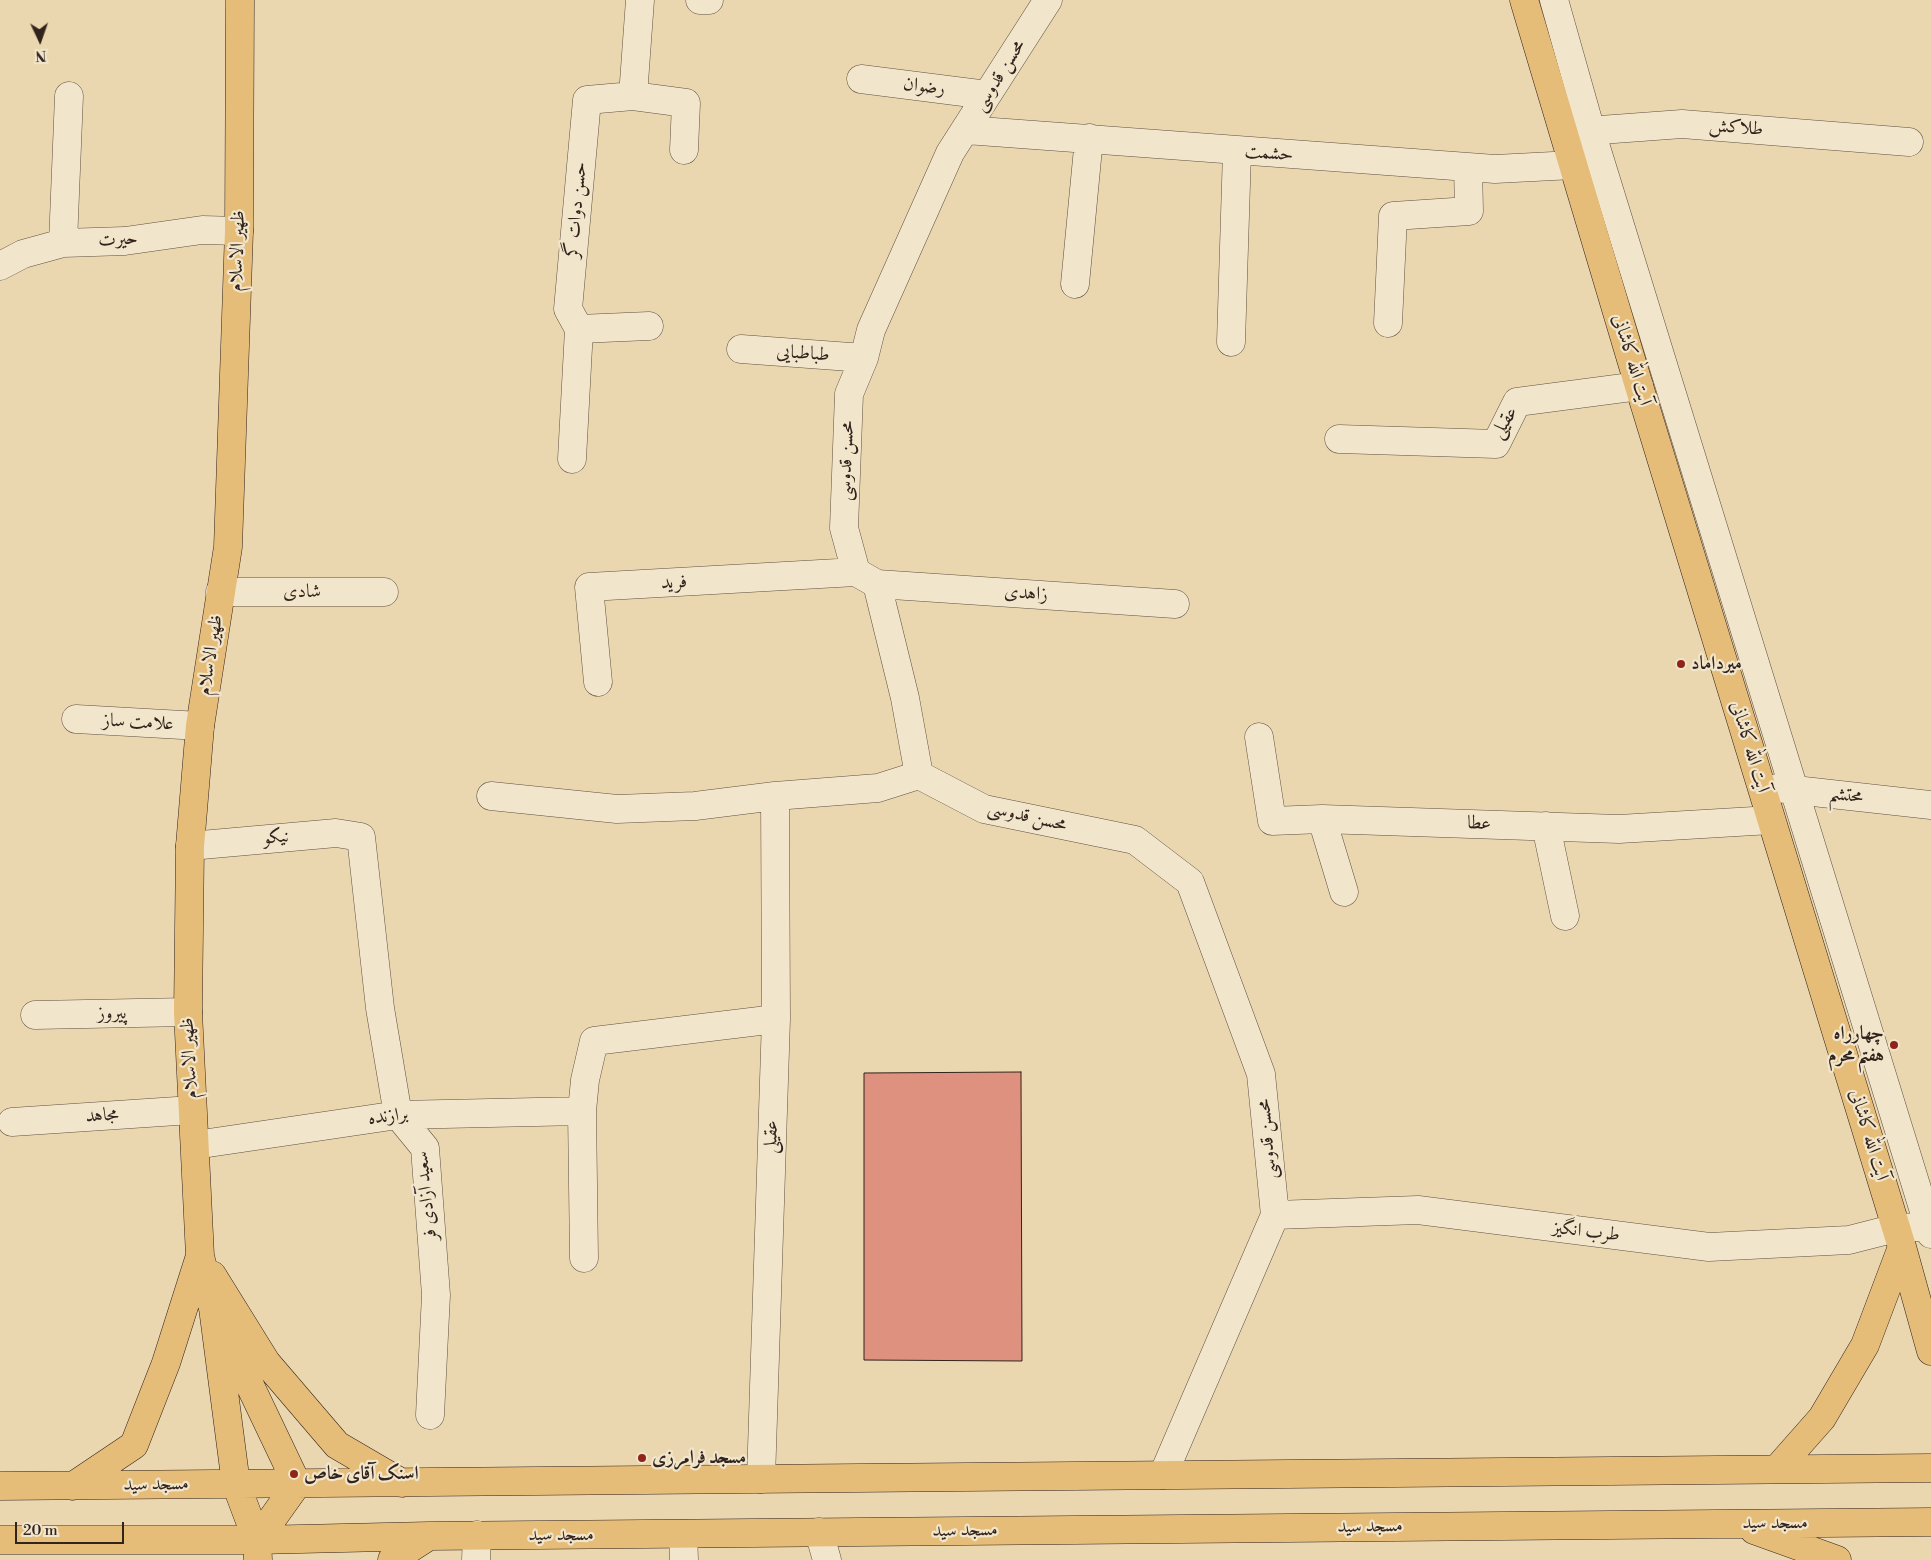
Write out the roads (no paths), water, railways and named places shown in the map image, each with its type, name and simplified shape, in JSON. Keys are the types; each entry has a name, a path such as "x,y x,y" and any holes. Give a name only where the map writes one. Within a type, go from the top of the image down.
{"main road":[{"name":"ظهیر الاسلام","path":"240,0 239,231 228,547 200,726 190,846 188,1012 200,1256 213,1308 236,1484 257,1550"},
{"name":"آیت الله کاشانی","path":"1524,0 1639,386 1899,1238 1931,1351"},
{"path":"1777,1469 1822,1418 1865,1345 1899,1238"},
{"path":"200,1256 266,1362 337,1445 402,1483"},
{"path":"73,1486 134,1445 166,1363 200,1256"},
{"name":"ظهیر الاسلام","path":"213,1308 297,1484"},
{"name":"مسجد سید","path":"0,1486 1931,1468"},
{"path":"257,1550 297,1484"},
{"name":"مسجد سید","path":"0,1540 257,1550 429,1536 477,1548 684,1547 819,1532 1931,1522"},
{"path":"1736,1523 1837,1560"},
{"path":"392,1560 429,1536"}],"street":[{"path":"640,0 633,96 686,103 684,150"},
{"path":"700,0 709,0"},
{"name":"محسن قدوسی","path":"1048,0 950,153 871,330 864,358 849,394 844,528 866,578 905,698 920,775 984,809 1135,840 1190,882 1261,1074 1275,1215 1163,1475"},
{"name":"آیت الله کاشانی","path":"1554,0 1591,131 1930,1229"},
{"name":"رضوان","path":"860,79 987,94"},
{"path":"64,243 68,96"},
{"name":"حسن دوات گر","path":"572,459 579,329 568,309 587,100 633,96"},
{"name":"طلاکش","path":"1564,133 1682,124 1909,142"},
{"name":"حشمت","path":"966,130 1088,138 1237,152 1495,169 1573,165"},
{"path":"1075,284 1088,138"},
{"path":"1231,342 1237,152"},
{"path":"1388,323 1393,216 1469,211 1468,167"},
{"name":"حیرت","path":"0,266 23,254 64,243 125,241 202,230 239,231"},
{"path":"579,329 649,326"},
{"name":"طباطبایی","path":"741,349 864,358"},
{"name":"عقیلی","path":"1340,439 1496,444 1517,402 1639,386"},
{"name":"زاهدی","path":"866,578 1175,604"},
{"name":"فرید","path":"598,682 589,587 866,578"},
{"name":"شادی","path":"220,592 384,592"},
{"name":"علامت ساز","path":"76,720 200,726"},
{"name":"عطا","path":"1259,737 1272,821 1322,819 1618,829 1771,820"},
{"path":"491,796 617,809 695,806 775,796 878,788 920,775"},
{"name":"محتشم","path":"1761,786 1931,805"},
{"name":"عقیلی","path":"761,1479 776,1019 775,796"},
{"path":"1322,819 1344,892"},
{"path":"1546,826 1565,916"},
{"name":"نیکو","path":"190,846 336,833 362,837"},
{"name":"سعید آزادی فر","path":"362,837 380,1008 398,1115 425,1148 436,1295 430,1415"},
{"name":"پیروز","path":"35,1015 188,1012"},
{"path":"584,1258 582,1111 585,1080 594,1041 776,1019"},
{"name":"مجاهد","path":"12,1122 192,1110"},
{"name":"برازنده","path":"195,1145 398,1115 582,1111"},
{"name":"طرب انگیز","path":"1275,1215 1418,1210 1709,1247 1899,1238 1930,1229"},
{"path":"819,1532 827,1560"}],"place":[{"name":"میرداماد","path":"1681,664"},
{"name":"چهارراه هفتم محرم","path":"1894,1045"},
{"name":"مسجد فرامرزی","path":"642,1458"},
{"name":"اسنک آقای خاص","path":"294,1474"}]}
